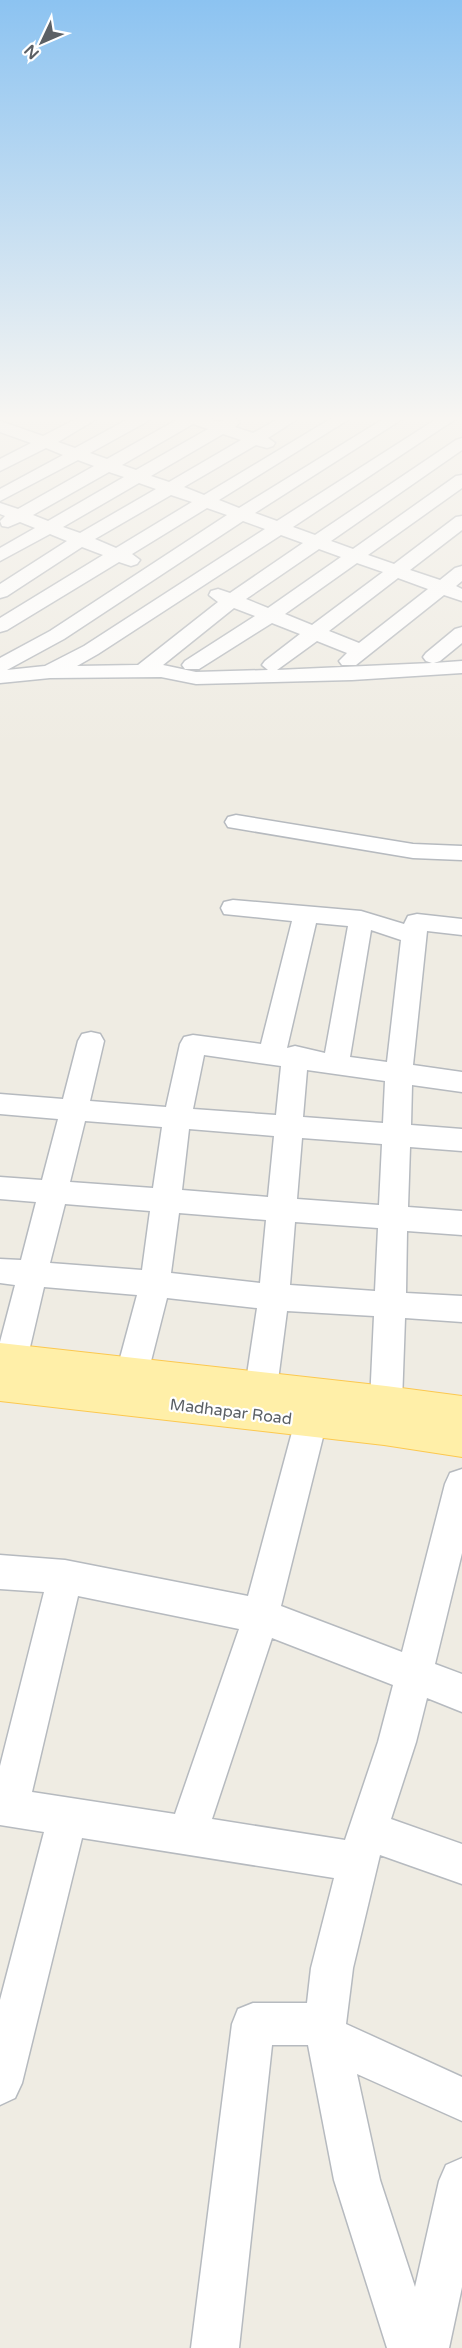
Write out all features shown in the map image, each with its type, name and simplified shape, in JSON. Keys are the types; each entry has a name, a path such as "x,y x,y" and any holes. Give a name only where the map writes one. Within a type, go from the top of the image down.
{"main road":[{"name":"Madhapar Road","path":"4,1368 132,1373 462,1413"},
{"name":"Madhapar Road","path":"4,1368 311,1421 462,1440"}],"street":[{"path":"0,556 49,528 315,633 355,656"},
{"path":"0,592 102,528"},
{"path":"5,617 118,555 162,528"},
{"path":"0,666 57,635 221,528"},
{"path":"50,672 91,650 279,528 462,595"},
{"path":"145,671 232,600 338,528"},
{"path":"192,665 271,615 394,528"},
{"path":"272,665 453,528"},
{"path":"355,656 462,573"},
{"path":"5,617 57,635 145,671 196,678 352,674 462,667"},
{"path":"433,657 462,633"},
{"path":"0,677 50,672 145,671 192,665 272,665 355,656 433,657 462,654"},
{"path":"236,822 413,851 462,853"},
{"path":"233,908 361,919 414,935"},
{"path":"261,1388 274,1297 288,1127 283,1055 306,914"},
{"path":"336,1063 361,919"},
{"path":"386,1402 399,1072 414,935 417,922 462,927"},
{"path":"4,1368 35,1274 90,1041"},
{"path":"132,1373 155,1284 177,1118 193,1044 462,1082"},
{"path":"0,1104 462,1140"},
{"path":"0,1188 462,1223"},
{"path":"0,1271 274,1297 462,1309"},
{"path":"187,1836 261,1616 311,1421"},
{"path":"411,2348 357,2180 327,2032 332,1968 363,1847 397,1742 415,1675 462,1484"},
{"path":"0,1572 65,1577 261,1616 462,1693"},
{"path":"65,1577 4,1807 187,1836 363,1847 462,1864"},
{"path":"0,2084 68,1816"},
{"path":"215,2348 253,2024 327,2032 462,2099"},
{"path":"424,2348 462,2181"}]}
